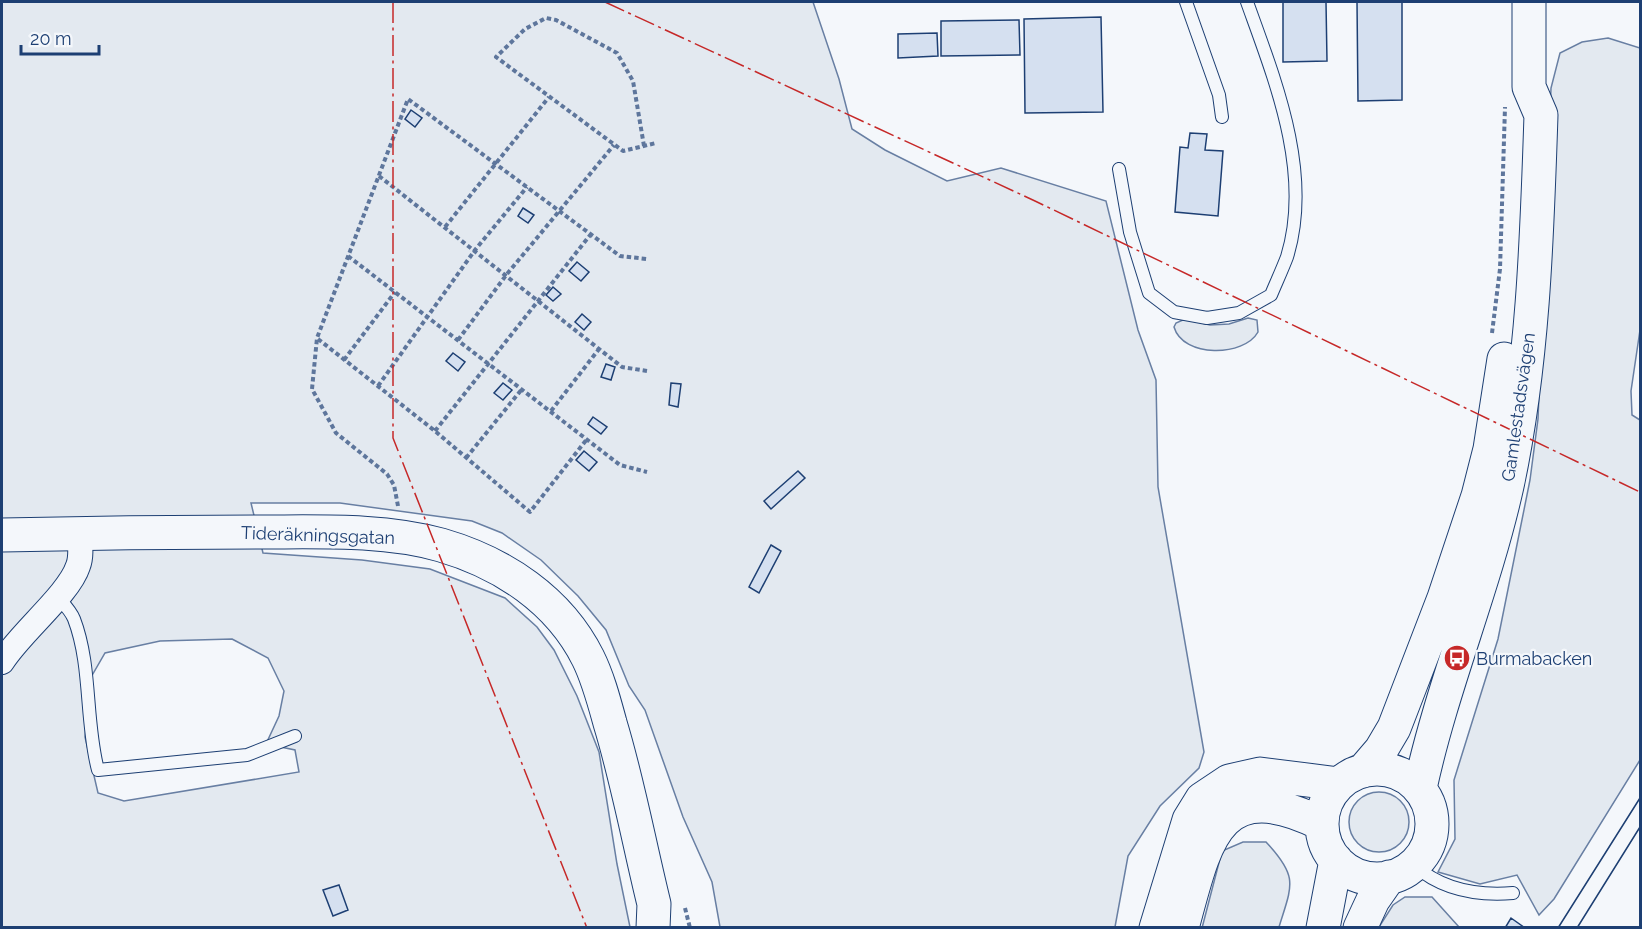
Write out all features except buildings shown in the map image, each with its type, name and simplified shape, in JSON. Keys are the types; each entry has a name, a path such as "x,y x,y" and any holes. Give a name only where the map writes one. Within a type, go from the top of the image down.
{"street":[{"name":"Gamlestadsvägen","path":"1322,824 1328,800 1386,742 1416,675 1463,543 1490,449 1513,273 1519,112 1517,94 1529,2"},
{"name":"Gamlestadsvägen","path":"1420,788 1430,741 1492,546 1516,440 1532,298 1541,115 1517,94"},
{"path":"2,662 14,643 57,596 78,567 79,533"},
{"name":"Tideräkningsgatan","path":"2,535 366,534 441,545 482,561 523,583 554,607 588,659 620,755 665,916"},
{"path":"1156,927 1189,820 1202,799 1229,781 1260,774 1351,778 1390,770 1406,777 1420,788 1429,805 1432,832 1426,850 1401,871 1373,900 1360,927"},
{"path":"1182,927 1207,843 1228,817 1248,807 1283,808 1322,824 1326,844 1336,860 1360,876 1401,871"},
{"path":"1323,927 1336,860"}],"lane":[{"path":"1186,2 1219,95 1222,117"},
{"path":"1119,169 1130,232 1149,293 1174,312 1207,318 1239,313 1271,296 1287,255 1294,210 1293,158 1268,59 1247,2"},
{"path":"57,596 73,617 84,671 90,741 98,770 246,755 295,736"},
{"path":"1401,871 1481,895 1514,893"}],"path":[{"path":"644,146 633,81 617,53 556,20 546,18 525,29 496,57 622,151 644,146 656,143"},
{"path":"1491,343 1517,94"},
{"path":"445,227 549,97"},
{"path":"399,516 394,485 387,474 336,433 312,389 317,363 317,338 408,99 620,256 647,259"},
{"path":"458,339 507,274 614,145"},
{"path":"379,176 507,274 621,367 647,371"},
{"path":"378,386 475,250 527,187"},
{"path":"435,431 591,234"},
{"path":"348,256 620,465 647,472"},
{"path":"344,360 395,292"},
{"path":"317,338 435,431 531,512 587,439"},
{"path":"551,411 599,349"},
{"path":"466,458 522,389"},
{"path":"665,916 690,927"}],"shaded area":[{"path":"2,2 813,2 839,79 852,129 885,150 947,181 1001,168 1106,201 1138,330 1156,380 1158,487 1204,752 1199,768 1160,806 1128,856 1115,927 720,927 712,882 683,817 645,710 629,686 606,630 578,596 541,560 502,533 472,521 340,503 251,503 263,553 362,560 430,569 505,598 537,627 554,650 577,696 599,752 617,864 630,927 2,928","holes":["232,639 268,658 284,691 279,716 266,744 295,750 299,772 124,801 98,793 85,737 90,679 105,653 160,641"]},
{"path":"1608,38 1640,48 1640,330 1631,391 1632,415 1640,420 1640,760 1554,899 1539,915 1517,875 1480,884 1438,872 1455,839 1454,780 1498,639 1530,480 1538,419 1551,88 1560,53 1582,42"},
{"path":"1248,318 1257,320 1258,332 1251,340 1228,350 1201,349 1189,344 1180,337 1174,327 1176,323 1185,319 1210,325 1229,324"},
{"path":"1373,792 1385,792 1396,797 1404,805 1409,822 1407,834 1396,847 1385,852 1373,852 1362,847 1354,839 1349,828 1349,816 1354,805 1362,797"},
{"path":"1243,842 1266,842 1277,854 1288,873 1289,891 1279,927 1202,928 1222,851"},
{"path":"1405,897 1432,897 1459,927 1379,927 1393,905"}],"tram line":[{"path":"1558,928 1640,798"},
{"path":"1577,928 1640,827"}],"power":[{"path":"393,2 393,438 587,928"},
{"path":"605,2 1035,201 1640,492"}],"place":[{"name":"Burmabacken","path":"1457,658"}]}
